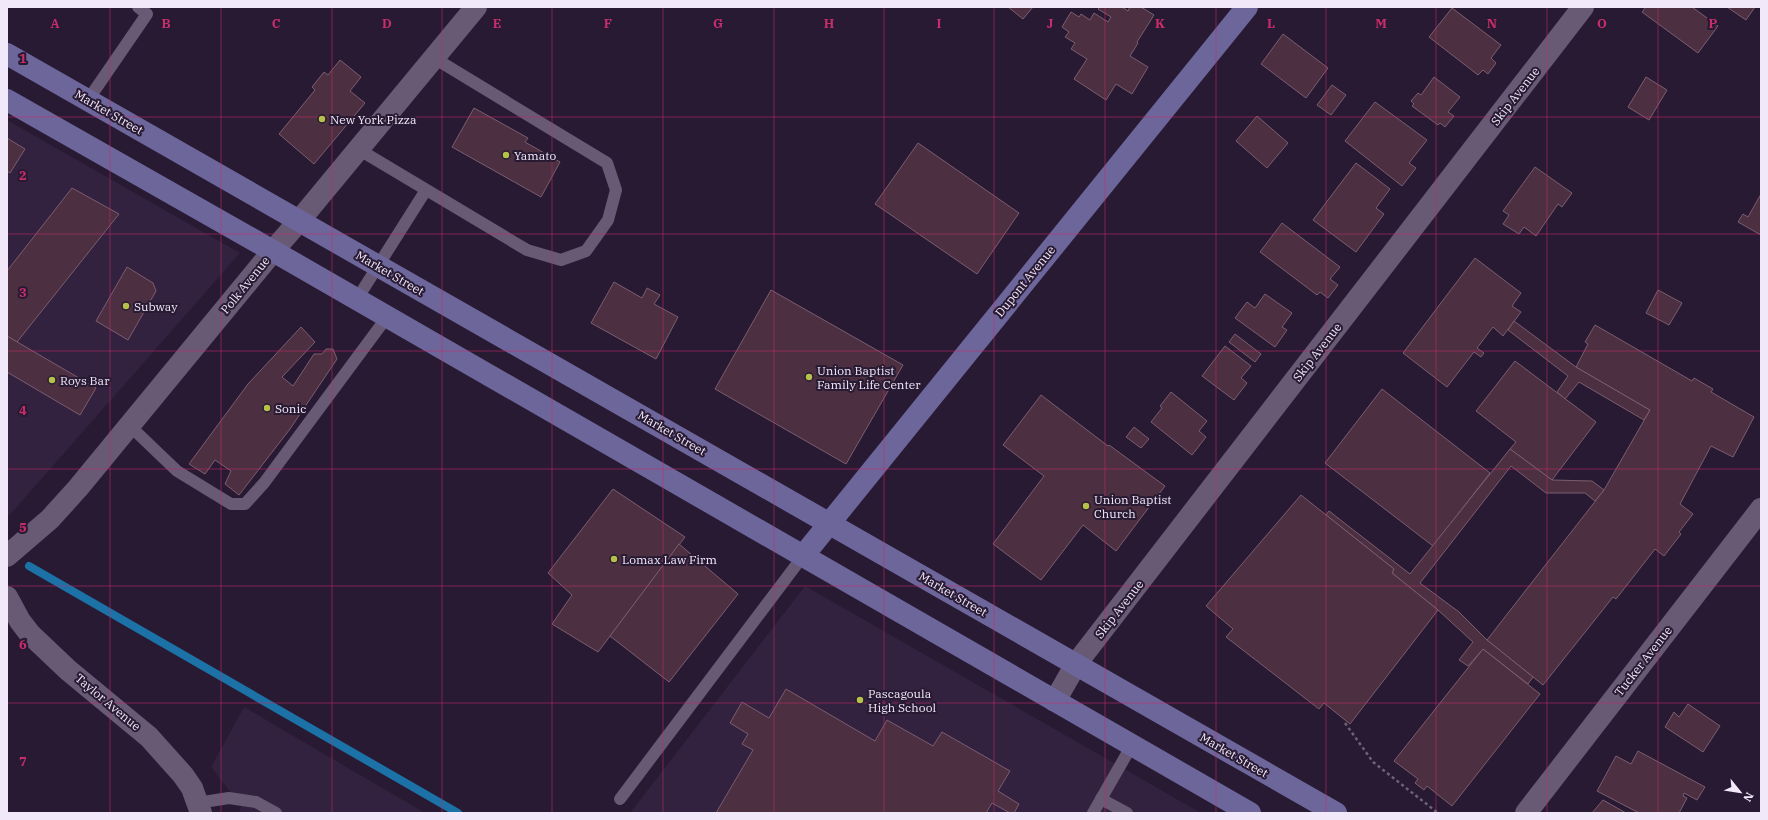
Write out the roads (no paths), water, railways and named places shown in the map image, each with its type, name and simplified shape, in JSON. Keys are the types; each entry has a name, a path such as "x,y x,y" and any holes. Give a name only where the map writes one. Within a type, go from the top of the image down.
{"main road":[{"name":"Dupont Avenue","path":"803,556 1247,7"},
{"name":"Market Street","path":"7,54 1336,813"},
{"path":"7,100 357,299 1250,813"}],"street":[{"name":"Polk Avenue","path":"7,556 50,518 78,488 476,7"},
{"name":"Skip Avenue","path":"1055,701 1076,664 1583,7"},
{"name":"Tucker Avenue","path":"1526,813 1761,509"},
{"name":"Taylor Avenue","path":"7,596 20,620 30,634 68,670 149,737 183,775 192,788 200,808"}],"lane":[{"path":"88,100 146,9"},
{"path":"358,149 528,250 561,260 586,251 608,220 616,190 607,163 434,58"},
{"path":"357,299 426,190"},
{"path":"130,426 177,471 231,504 245,504 264,483 387,317"},
{"path":"620,799 803,556"},
{"path":"1093,813 1132,745"},
{"path":"200,808 229,798 256,802 276,813"},
{"path":"1101,799 1127,813"}],"waterway":[{"path":"29,566 458,813"}],"place":[{"name":"New York Pizza","path":"322,119"},
{"name":"Yamato","path":"506,155"},
{"name":"Subway","path":"126,306"},
{"name":"Union Baptist Family Life Center","path":"809,377"},
{"name":"Roys Bar","path":"52,380"},
{"name":"Sonic","path":"267,408"},
{"name":"Union Baptist Church","path":"1086,506"},
{"name":"Lomax Law Firm","path":"614,559"},
{"name":"Pascagoula High School","path":"860,700"}]}
